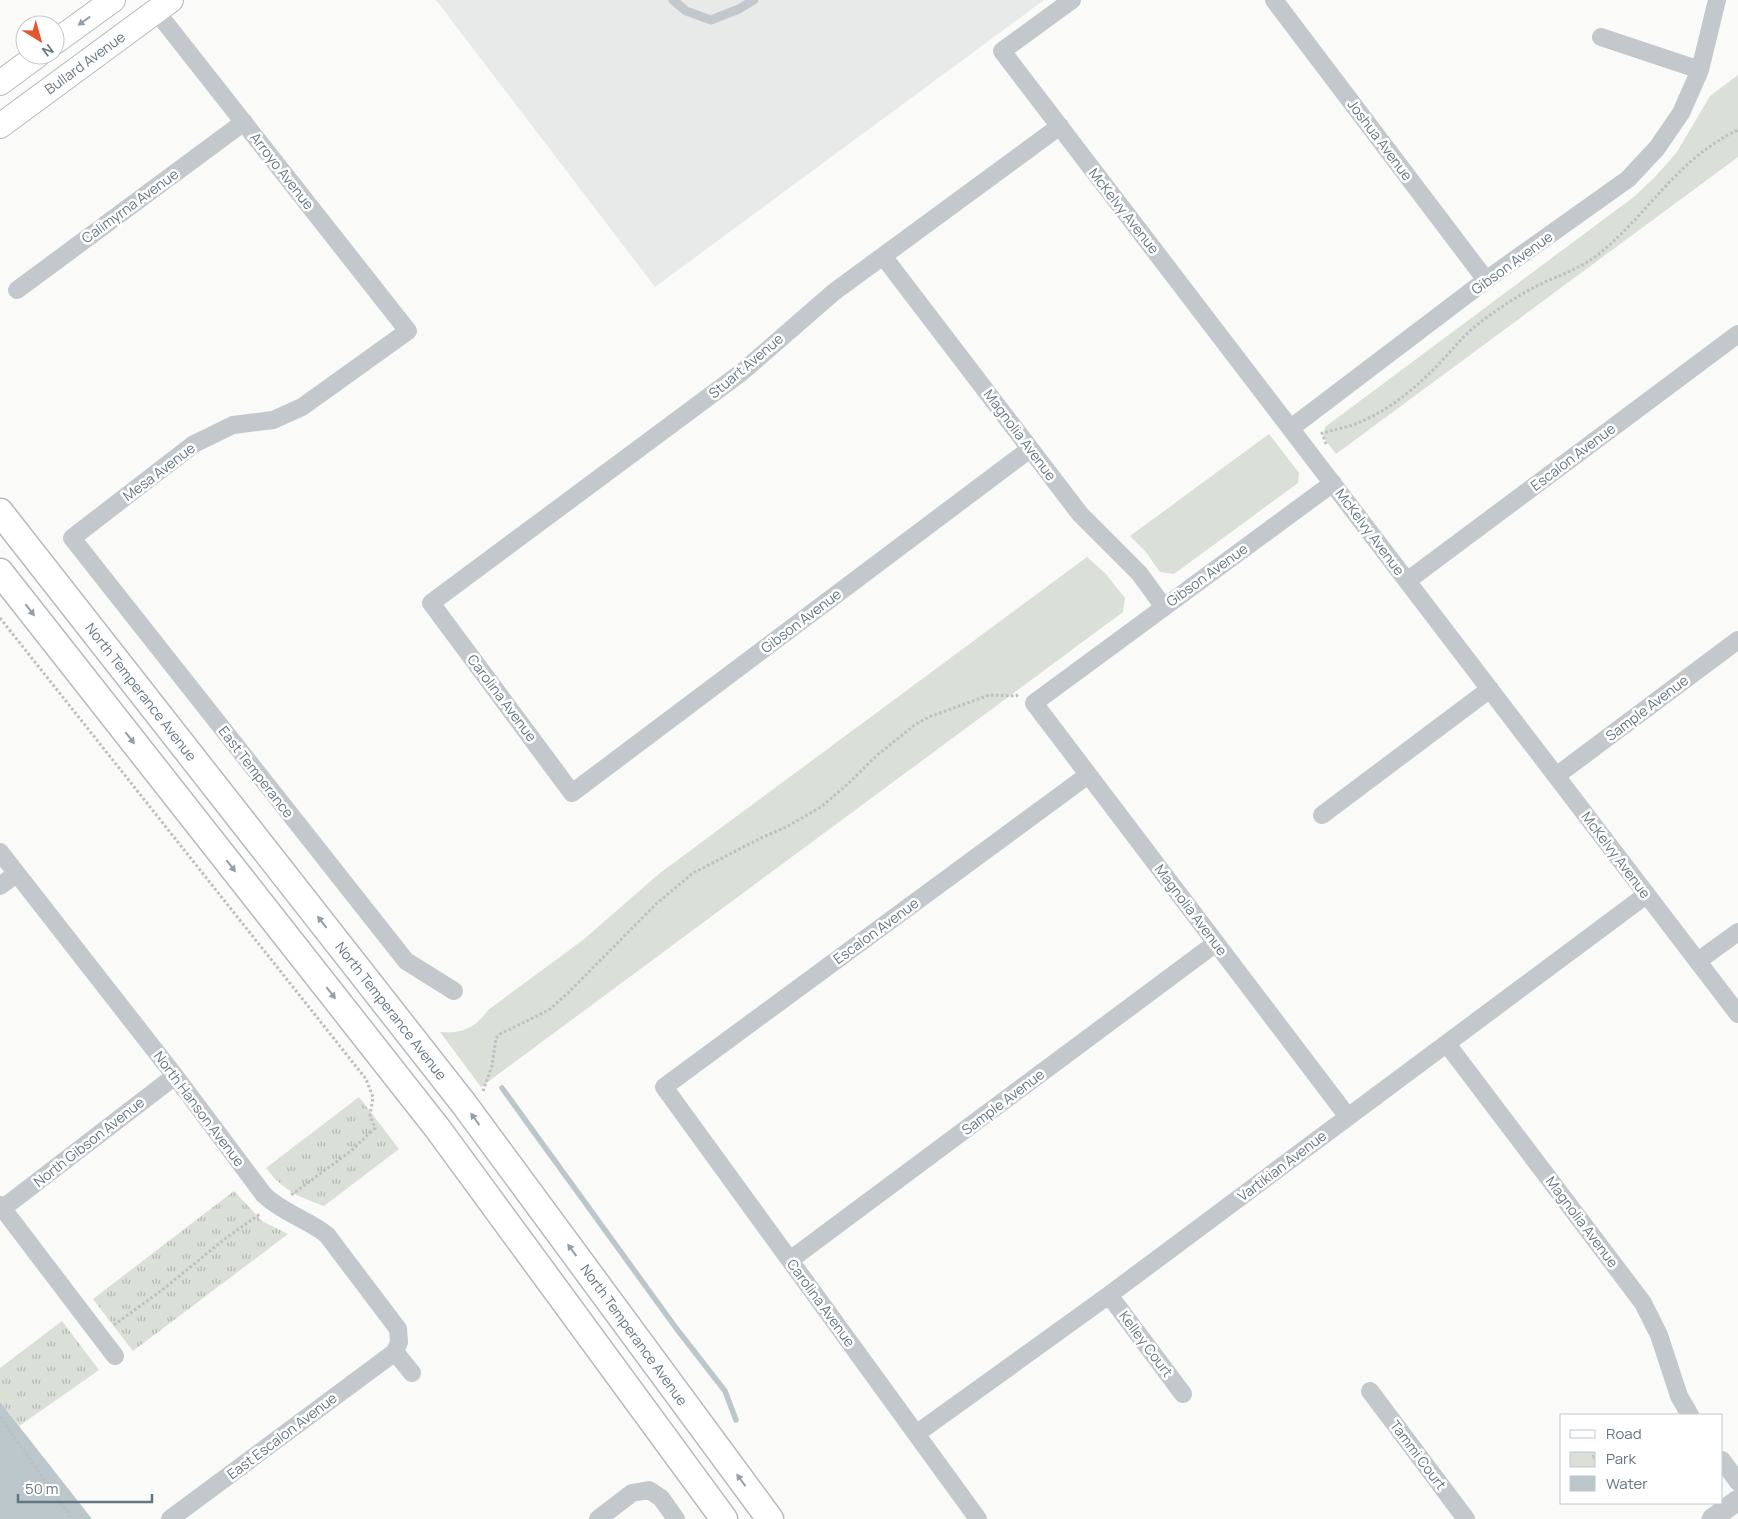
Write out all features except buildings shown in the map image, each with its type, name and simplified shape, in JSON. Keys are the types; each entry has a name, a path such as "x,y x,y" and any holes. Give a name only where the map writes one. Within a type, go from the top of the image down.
{"main road":[{"path":"65,35 113,0"},
{"name":"Bullard Avenue","path":"0,126 161,4"},
{"path":"0,83 24,65"},
{"name":"North Temperance Avenue","path":"0,512 464,1104 770,1519"},
{"path":"0,572 438,1129 724,1519"}],"street":[{"name":"McKelvy Avenue","path":"1072,0 1002,51 1738,1014"},
{"name":"Joshua Avenue","path":"1274,0 1486,280"},
{"name":"Gibson Avenue","path":"1291,428 1486,280 1628,179 1657,148 1681,113 1700,70 1717,0"},
{"name":"Arroyo Avenue","path":"161,4 244,122 408,331"},
{"path":"1601,36 1700,70"},
{"name":"Calimyrna Avenue","path":"17,290 244,122"},
{"name":"Stuart Avenue","path":"431,603 742,372 834,292 1060,126"},
{"name":"Magnolia Avenue","path":"883,256 1080,514 1123,555 1164,606"},
{"name":"Mesa Avenue","path":"72,538 194,444 233,425 273,420 302,407 408,331"},
{"name":"Escalon Avenue","path":"1407,581 1738,334"},
{"name":"Gibson Avenue","path":"572,793 1030,449"},
{"name":"Gibson Avenue","path":"1029,697 1164,606 1333,483"},
{"name":"East Temperance","path":"72,538 406,961 454,991"},
{"name":"Carolina Avenue","path":"431,603 572,793"},
{"name":"Sample Avenue","path":"1556,776 1738,640"},
{"path":"1322,815 1490,689"},
{"name":"Magnolia Avenue","path":"1029,697 1348,1117"},
{"name":"Escalon Avenue","path":"664,1087 1088,775"},
{"name":"North Hanson Avenue","path":"0,852 175,1076 264,1195 275,1205 315,1225 327,1235 398,1329 399,1342 395,1352"},
{"path":"0,886 16,874"},
{"name":"Vartikian Avenue","path":"916,1434 1448,1044 1646,895"},
{"path":"1698,961 1738,932"},
{"name":"Sample Avenue","path":"790,1260 1216,943"},
{"name":"Magnolia Avenue","path":"1448,1044 1643,1303 1659,1335 1679,1396 1689,1414"},
{"name":"North Gibson Avenue","path":"1,1207 175,1076"},
{"name":"Carolina Avenue","path":"664,1087 978,1519"},
{"path":"1,1207 115,1356"},
{"name":"Kelley Court","path":"1109,1294 1183,1394"},
{"path":"395,1352 412,1373"},
{"name":"East Escalon Avenue","path":"170,1519 395,1352"},
{"name":"Tammi Court","path":"1370,1391 1466,1519"},
{"path":"1723,1461 1738,1482"},
{"path":"598,1519 632,1492 648,1490 661,1498 676,1519"},
{"path":"1712,1519 1738,1500"}],"lane":[{"path":"673,0 686,10 712,20 739,10 754,0"}],"path":[{"path":"1320,466 1335,455 1325,443 1322,433 1354,424 1381,412 1402,398 1419,384 1472,328 1516,298 1547,281 1572,272 1599,254 1625,231 1678,172 1700,153 1738,130"},
{"path":"0,618 366,1079 373,1097 370,1116 375,1128 351,1151 290,1195"},
{"path":"483,1091 492,1066 496,1038 500,1034 549,1010 656,904 693,873 788,826 821,807 903,734 929,717 989,695 1029,697"},
{"path":"99,1334 125,1317 226,1238 260,1214"},
{"path":"0,1417 72,1519"}],"shaded area":[{"path":"436,0 1044,0 655,287"}],"green space":[{"path":"1738,75 1738,157 1336,454 1323,437 1325,427 1635,196 1677,152 1710,96"},
{"path":"1269,434 1299,473 1298,483 1174,574 1160,572 1145,551 1130,536"},
{"path":"1087,557 1106,574 1125,598 1123,612 481,1087 440,1032 461,1031 473,1025 488,1010 583,940 660,873"},
{"path":"359,1097 399,1149 324,1206 292,1192 266,1168"},
{"path":"234,1191 262,1221 288,1234 133,1351 93,1299"},
{"path":"62,1321 99,1370 19,1426 0,1402 0,1368"}],"water":[{"path":"0,1402 92,1519 0,1519"}],"waterway":[{"path":"502,1088 676,1328 725,1391 736,1420"}]}
